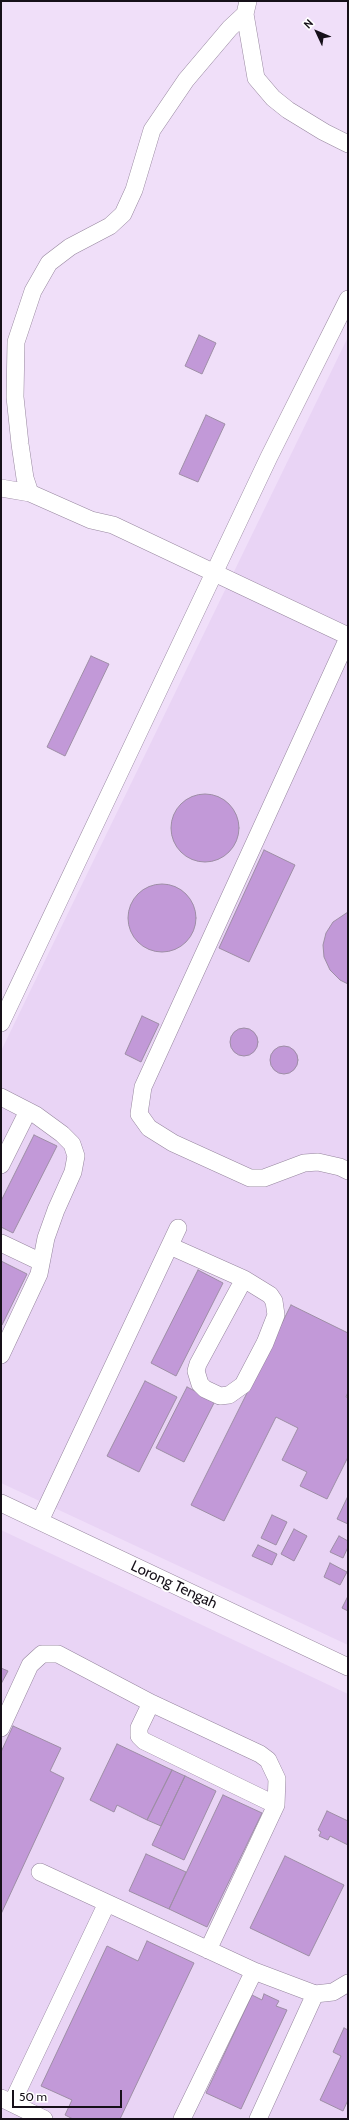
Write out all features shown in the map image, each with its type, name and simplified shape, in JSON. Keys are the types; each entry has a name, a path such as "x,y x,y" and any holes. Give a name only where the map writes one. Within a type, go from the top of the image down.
{"street":[{"path":"246,7 256,78 273,98 288,110 324,132 348,144"},
{"path":"30,493 25,478 20,444 8,399 16,342 33,291 49,263 70,247 110,226 123,214 134,190 152,130 186,80 246,7"},
{"path":"1,1022 273,450 348,299"},
{"path":"1,488 30,493 84,517 113,525 348,637 143,1087 139,1114 149,1128 173,1143 250,1178 264,1178 304,1163 318,1162 340,1167 348,1171"},
{"path":"1,1097 28,1111 62,1134 72,1144 76,1156 73,1172 56,1210 33,1288 1,1355"},
{"path":"1,1165 28,1111"},
{"path":"40,1521 178,1228"},
{"path":"1,1243 41,1262"},
{"path":"170,1246 244,1279 270,1295 274,1301 276,1315 266,1343 243,1385 229,1396 220,1396 205,1389 200,1384 196,1371 198,1364 244,1279"},
{"name":"Lorong Tengah","path":"1,1503 348,1667"},
{"path":"1,1728 30,1665 35,1658 50,1653 58,1654 151,1703 260,1754 271,1765 277,1779 276,1805 208,1950"},
{"path":"151,1703 139,1728 139,1736 144,1742 276,1805"},
{"path":"40,1872 254,1971 315,1994 333,1992 348,1984"},
{"path":"44,2119 6,2101 107,1903"},
{"path":"182,2119 254,1971"},
{"path":"258,2119 315,1994"}],"shaded area":[{"path":"348,337 348,1645 1,1483 1,1051"},
{"path":"1,1530 348,1694 348,2119 1,2119"}],"building":[{"path":"199,335 216,343 202,374 185,366"},
{"path":"206,415 225,424 198,482 179,474"},
{"path":"91,656 109,664 65,756 47,747"},
{"path":"205,794 218,797 229,804 236,815 239,828 236,841 229,852 218,859 205,862 192,859 181,852 174,841 171,828 174,815 181,804 192,797"},
{"path":"264,850 295,865 249,962 219,948"},
{"path":"162,884 175,887 186,894 193,905 196,918 193,931 186,942 175,949 162,952 149,949 138,942 131,931 128,918 131,905 138,894 149,887"},
{"path":"348,912 348,984 340,980 330,970 324,957 323,945 326,933 333,922"},
{"path":"142,1016 159,1024 141,1062 125,1054"},
{"path":"244,1028 254,1032 258,1042 254,1052 244,1056 234,1052 230,1042 234,1032"},
{"path":"284,1046 294,1050 298,1060 294,1070 284,1074 274,1070 270,1060 274,1050"},
{"path":"34,1135 57,1146 13,1233 1,1227 1,1201"},
{"path":"1,1261 27,1274 2,1325 1,1325"},
{"path":"198,1270 223,1283 176,1376 151,1363"},
{"path":"291,1305 348,1333 348,1392 346,1397 348,1398 348,1457 327,1499 300,1486 307,1472 282,1460 298,1428 276,1417 224,1521 191,1505"},
{"path":"145,1381 177,1397 139,1472 107,1456"},
{"path":"187,1387 215,1401 184,1462 156,1448"},
{"path":"348,1496 348,1524 337,1519"},
{"path":"272,1515 287,1522 276,1545 261,1538"},
{"path":"294,1529 307,1536 294,1561 281,1554"},
{"path":"339,1536 348,1541 348,1547 343,1558 330,1552"},
{"path":"258,1545 277,1554 272,1565 252,1556"},
{"path":"330,1563 347,1572 340,1585 324,1577"},
{"path":"348,1596 348,1611 342,1608"},
{"path":"1,1668 8,1671 1,1684"},
{"path":"13,1726 61,1748 50,1771 64,1778 1,1914 1,1752"},
{"path":"117,1744 172,1770 147,1820 117,1805 114,1812 90,1800"},
{"path":"172,1770 185,1776 161,1826 147,1820"},
{"path":"185,1776 216,1791 184,1860 152,1845"},
{"path":"223,1795 262,1813 207,1927 169,1909"},
{"path":"327,1811 348,1821 348,1845 330,1836 328,1840 319,1836 321,1832 318,1830"},
{"path":"146,1854 186,1872 169,1909 129,1891"},
{"path":"285,1856 344,1885 309,1956 250,1928"},
{"path":"147,1941 194,1963 120,2119 73,2119 65,2115 72,2100 41,2086 107,1946 138,1961"},
{"path":"264,1994 279,2001 276,2006 287,2010 241,2109 206,2093 252,1995 262,2000"},
{"path":"344,2028 348,2030 348,2100 343,2111 320,2100 341,2056 333,2052"}]}
